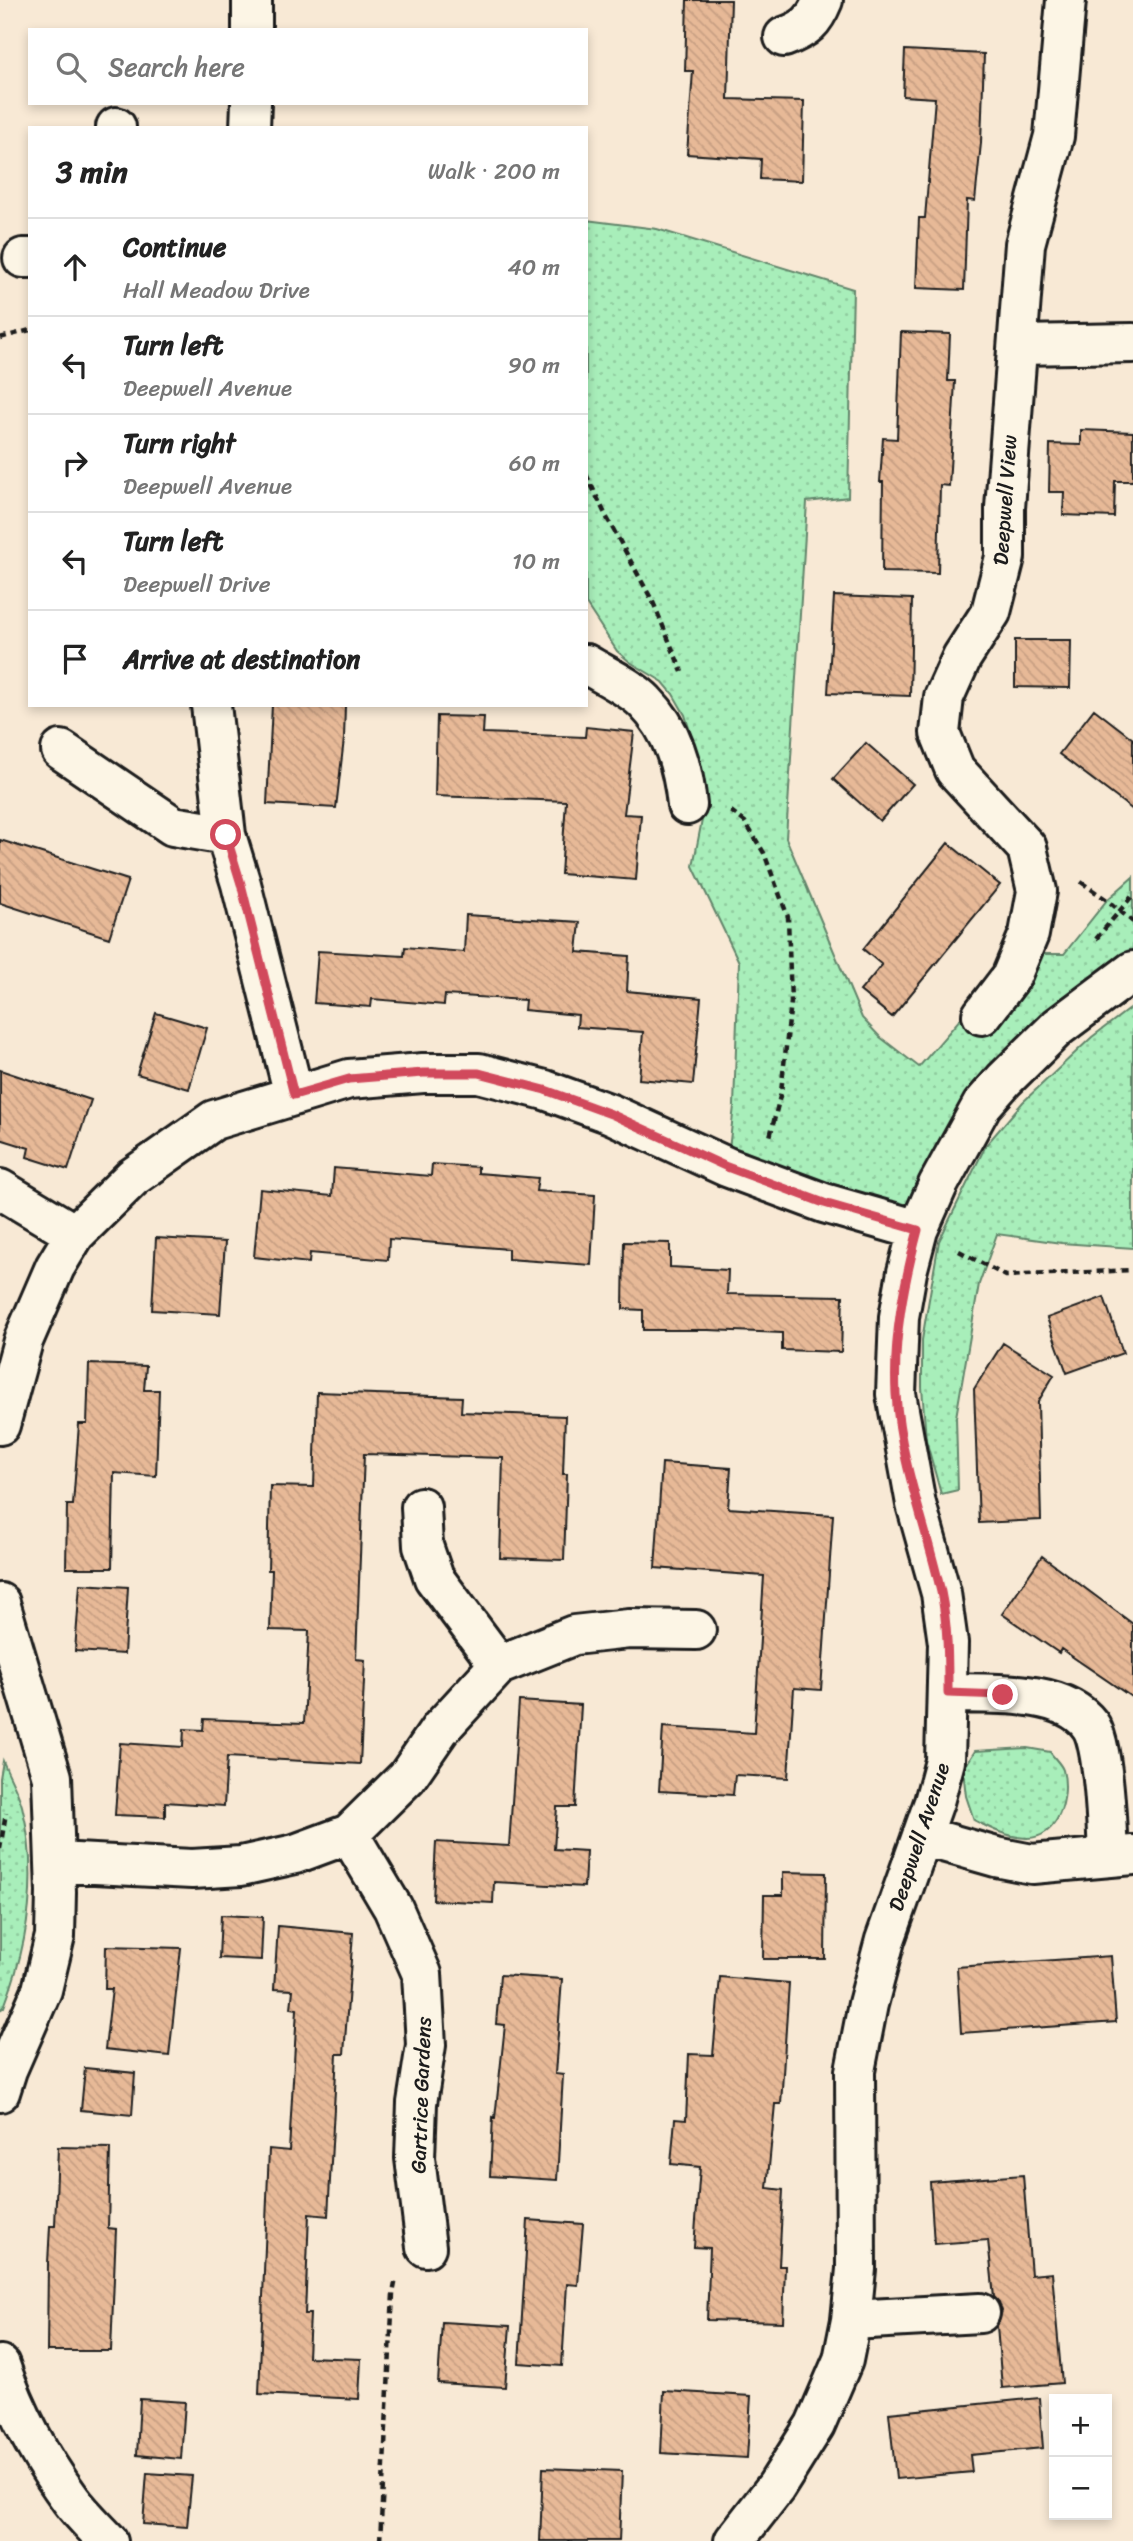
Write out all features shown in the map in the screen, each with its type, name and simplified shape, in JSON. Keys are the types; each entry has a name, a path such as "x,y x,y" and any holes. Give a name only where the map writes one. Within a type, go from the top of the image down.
{"street":[{"path":"252,0 252,28"},
{"path":"784,37 802,30 817,16 823,0"},
{"name":"Deepwell View","path":"982,1015 1011,977 1029,934 1037,891 1027,848 954,770 940,733 944,697 962,656 990,612 1005,557 1005,508 1025,244 1055,136 1066,0"},
{"path":"250,126 251,105"},
{"path":"1018,345 1133,344"},
{"path":"588,665 645,701 669,734 685,789"},
{"path":"211,707 226,835 241,884 294,1095"},
{"path":"61,750 173,825 226,835"},
{"name":"Deepwell Avenue","path":"734,2541 776,2487 815,2425 843,2360 851,2320 856,2269 855,2071 868,2004 885,1940 934,1802 945,1761 948,1643 941,1593 916,1504 896,1394 899,1317 907,1272 918,1230 937,1185 982,1105 1058,1027 1133,971"},
{"path":"0,1425 23,1341 55,1267 75,1234 133,1177 214,1120 349,1079 423,1073 479,1073 545,1090 611,1114 760,1179 824,1203 918,1230"},
{"path":"0,1189 75,1234"},
{"path":"421,1507 423,1546 434,1578 499,1665"},
{"path":"0,1603 52,1777 56,1862 55,1936 42,1990 2,2077"},
{"path":"56,1862 192,1869 241,1866 295,1854 349,1834 407,1777 440,1729 499,1665 574,1635 629,1629 696,1630"},
{"path":"922,1836 1032,1864 1120,1856 1107,1821 1100,1758 1091,1725 1068,1706 1041,1698 948,1693"},
{"name":"Gartrice Gardens","path":"349,1834 394,1908 422,1974 426,2045 417,2104 415,2158 426,2247"},
{"path":"851,2320 980,2313"},
{"path":"0,2365 13,2402 44,2457 72,2502 108,2541"}],"path":[{"path":"0,338 28,331"},
{"path":"588,478 653,602 682,674"},
{"path":"685,789 745,822 764,853 788,917 791,1002 781,1092 760,1179"},
{"path":"918,1230 1006,1276 1133,1270"},
{"path":"380,2541 393,2294 398,2267 426,2247"}],"green space":[{"path":"588,220 657,229 853,289 848,497 807,502 786,838 862,1018 880,1037 919,1067 1016,954 1064,954 1107,900 1133,877 1133,971 1058,1027 927,1212 727,1167 734,1106 739,962 693,866 703,815 695,748 685,715 673,694 663,682 617,651 588,607"},
{"path":"1133,1006 1133,1248 1061,1243 997,1234 979,1284 956,1417 958,1490 941,1494 926,1440 922,1387 922,1340 939,1241 986,1145 1023,1102 1092,1037"},
{"path":"1027,1748 1050,1752 1063,1770 1065,1792 1060,1814 1054,1824 1037,1836 1026,1838 1006,1834 974,1820 966,1796 963,1770 975,1751"},
{"path":"3,1761 22,1806 30,1857 30,1882 29,1908 20,1958 4,2007 0,2010 0,1778"}],"building":[{"path":"687,0 731,0 728,99 804,101 802,181 760,179 761,159 687,154 693,71 685,71"},
{"path":"905,50 984,54 981,143 975,201 967,200 964,290 916,288 919,218 925,218 935,98 903,96"},
{"path":"901,332 950,334 948,381 955,381 949,486 940,485 938,573 882,572 883,482 880,482 883,438 897,439"},
{"path":"1081,430 1133,432 1133,481 1115,481 1114,517 1063,515 1064,492 1049,492 1050,444 1081,445"},
{"path":"834,596 912,599 910,696 828,693"},
{"path":"1015,640 1071,640 1070,688 1015,687"},
{"path":"272,707 345,707 336,808 267,804"},
{"path":"1094,709 1133,739 1133,810 1059,754"},
{"path":"437,716 484,717 483,733 585,737 586,727 634,732 624,814 641,815 636,880 561,874 566,801 435,796"},
{"path":"866,743 913,784 880,821 833,779"},
{"path":"0,840 128,880 109,938 0,903"},
{"path":"948,843 1000,885 892,1017 860,991 882,965 863,949"},
{"path":"466,915 580,922 577,952 629,956 627,991 701,998 693,1084 639,1079 643,1032 577,1027 578,1015 524,1010 525,1000 445,995 444,1005 372,999 371,1007 314,1003 318,951 404,956 405,947 464,952"},
{"path":"156,1013 207,1028 189,1089 137,1074"},
{"path":"0,1070 91,1100 68,1170 27,1157 29,1148 0,1139"},
{"path":"432,1164 478,1167 478,1173 538,1178 536,1191 595,1195 591,1265 508,1259 508,1249 389,1239 388,1260 310,1253 309,1263 254,1257 260,1189 332,1196 334,1168 431,1176"},
{"path":"156,1238 225,1242 220,1314 152,1310"},
{"path":"624,1242 670,1243 670,1267 728,1270 727,1294 843,1296 841,1352 782,1350 782,1333 643,1330 643,1310 623,1309"},
{"path":"1104,1297 1123,1353 1067,1373 1047,1318"},
{"path":"1003,1343 1054,1375 1038,1402 1041,1520 979,1523 974,1389"},
{"path":"89,1364 146,1366 144,1390 159,1390 156,1476 114,1473 112,1568 66,1568 67,1505 73,1505 79,1424 87,1424"},
{"path":"317,1392 462,1397 461,1412 565,1416 563,1474 567,1474 564,1560 500,1558 503,1458 364,1454 356,1659 365,1660 360,1764 227,1757 224,1806 165,1802 165,1817 115,1815 120,1743 183,1747 184,1729 203,1730 204,1719 304,1723 309,1631 270,1630 270,1486 314,1487"},
{"path":"662,1463 731,1468 728,1508 833,1515 821,1690 794,1688 788,1778 735,1775 733,1795 659,1791 663,1727 754,1733 764,1576 655,1568"},
{"path":"1042,1556 1133,1624 1133,1698 1061,1649 1059,1653 1002,1614"},
{"path":"80,1584 128,1587 124,1654 75,1651"},
{"path":"519,1701 581,1705 575,1807 557,1807 554,1849 586,1851 584,1887 494,1882 493,1903 433,1900 436,1842 509,1846"},
{"path":"783,1872 826,1873 825,1959 763,1959 764,1895 783,1895"},
{"path":"221,1915 263,1917 261,1960 219,1958"},
{"path":"278,1926 353,1933 344,2054 337,2054 328,2216 309,2214 305,2314 310,2314 308,2357 361,2359 359,2399 259,2394 269,2149 289,2151 297,2009 291,2008 293,1990 274,1989"},
{"path":"106,1946 181,1948 169,2056 105,2049 112,1989 105,1989"},
{"path":"1111,1956 1116,2022 961,2033 957,1967"},
{"path":"500,1975 562,1979 555,2074 563,2075 557,2180 490,2176 493,2117 495,2118 505,2025 496,2024"},
{"path":"720,1977 789,1983 781,2104 775,2104 767,2188 783,2190 779,2266 785,2266 783,2322 707,2320 710,2248 694,2247 700,2167 671,2164 675,2119 686,2120 689,2054 713,2055"},
{"path":"85,2068 135,2073 132,2115 81,2110"},
{"path":"58,2147 110,2148 108,2228 116,2229 111,2351 47,2351 48,2263 50,2226 55,2226"},
{"path":"1023,2175 1031,2275 1052,2273 1062,2383 1002,2388 997,2326 1002,2311 994,2297 988,2240 934,2244 930,2182"},
{"path":"528,2220 583,2224 578,2285 567,2284 562,2366 519,2363"},
{"path":"442,2322 510,2326 505,2387 438,2383"},
{"path":"664,2391 751,2396 747,2458 661,2453"},
{"path":"1039,2398 1043,2448 970,2455 972,2472 896,2479 889,2413"},
{"path":"140,2399 185,2402 181,2459 137,2455"},
{"path":"543,2468 622,2471 619,2541 540,2541"},
{"path":"147,2473 192,2476 187,2527 143,2524"}],"route":[{"path":"226,835 241,884 294,1095 349,1079 423,1073 479,1073 545,1090 611,1114 727,1167 824,1203 918,1230 899,1317 896,1394 916,1504 941,1593 948,1643 948,1693 1003,1695"}]}
